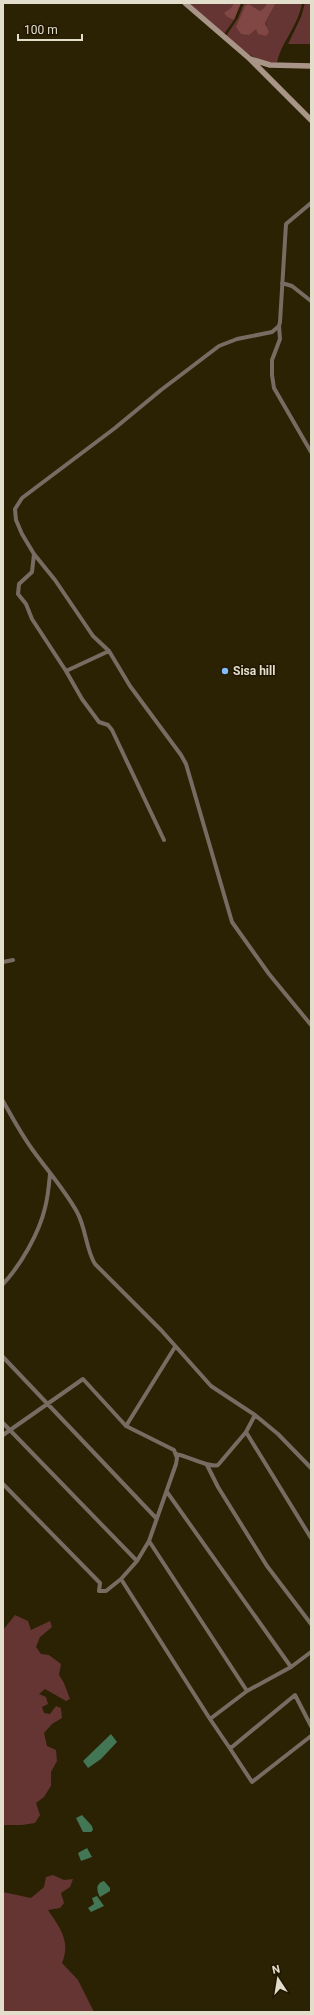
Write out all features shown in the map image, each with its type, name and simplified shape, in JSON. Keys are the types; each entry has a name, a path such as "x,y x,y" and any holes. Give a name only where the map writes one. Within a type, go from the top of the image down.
{"main road":[{"path":"185,3 250,59 311,120"},
{"path":"250,59 274,65 311,66"},
{"path":"271,80 270,70 274,65"}],"street":[{"path":"311,203 286,224 279,326 280,339 272,360 274,388 311,452"},
{"path":"282,283 292,286 311,301"},
{"path":"279,326 267,334 237,339 219,346 161,390 115,428 22,498 15,509 16,520 22,534 34,554 55,580 93,636 108,651 130,686 181,755 186,764 232,922 269,974 311,1025"},
{"path":"34,554 32,572 19,584 18,594 26,604 35,624 66,671 82,699 98,720 108,725 112,730 164,840"},
{"path":"66,671 108,651"},
{"path":"3,962 13,960"},
{"path":"3,1102 31,1147 50,1174 63,1189 77,1213 84,1228 91,1259 94,1264 161,1330 211,1386 256,1415 278,1434 311,1468"},
{"path":"3,1284 13,1273 35,1233 45,1208 50,1174"},
{"path":"126,1426 175,1347"},
{"path":"3,1356 156,1518"},
{"path":"3,1435 46,1403 83,1379 126,1426 167,1446 176,1454 190,1457 207,1466 214,1466 221,1463 246,1432 256,1415"},
{"path":"3,1423 137,1561"},
{"path":"246,1432 311,1538"},
{"path":"3,1484 100,1583 99,1591 106,1591 137,1561 149,1541 176,1464 176,1454"},
{"path":"207,1466 218,1488 267,1566 311,1624"},
{"path":"167,1492 291,1667"},
{"path":"149,1541 247,1691"},
{"path":"121,1578 210,1719 252,1782 311,1736"},
{"path":"210,1719 247,1691 291,1667 311,1652"},
{"path":"229,1747 236,1745 295,1695 311,1726"}],"shaded area":[{"path":"188,3 234,3 227,17 234,20 224,34"},
{"path":"234,3 241,3 234,20 227,17 224,13 231,8"},
{"path":"244,3 267,3 266,7 260,11 249,4 256,29 267,26 265,23 276,3 302,3 297,20 282,48 277,63 262,61 255,58 226,36 238,18"},
{"path":"267,3 276,3 265,23 269,32 266,36 258,34 256,29 249,35 241,34 236,27 245,6 249,4 260,11"},
{"path":"305,3 311,3 311,44 288,44 301,17"},
{"path":"15,1615 28,1621 31,1630 50,1621 52,1627 40,1637 36,1647 41,1654 49,1655 61,1664 59,1675 64,1683 70,1699 66,1701 45,1689 39,1694 46,1697 48,1704 42,1707 44,1713 50,1714 56,1706 61,1708 62,1718 52,1724 44,1733 47,1746 56,1750 57,1761 51,1772 51,1786 44,1797 36,1803 40,1815 35,1823 3,1825 3,1630"},
{"path":"111,1734 117,1742 101,1759 88,1768 83,1761"},
{"path":"82,1815 92,1826 93,1830 91,1832 83,1832 76,1818"},
{"path":"87,1848 92,1857 81,1861 78,1853"},
{"path":"53,1875 64,1880 73,1879 70,1887 61,1893 64,1903 60,1908 48,1910 60,1929 65,1941 62,1963 78,1980 94,2012 3,2012 3,1892 31,1898 44,1887 46,1877"},
{"path":"104,1881 110,1888 110,1891 100,1897 98,1885"},
{"path":"97,1896 104,1906 91,1912 88,1908 94,1904 92,1898"}],"place":[{"name":"Sisa hill","path":"225,671"}]}
